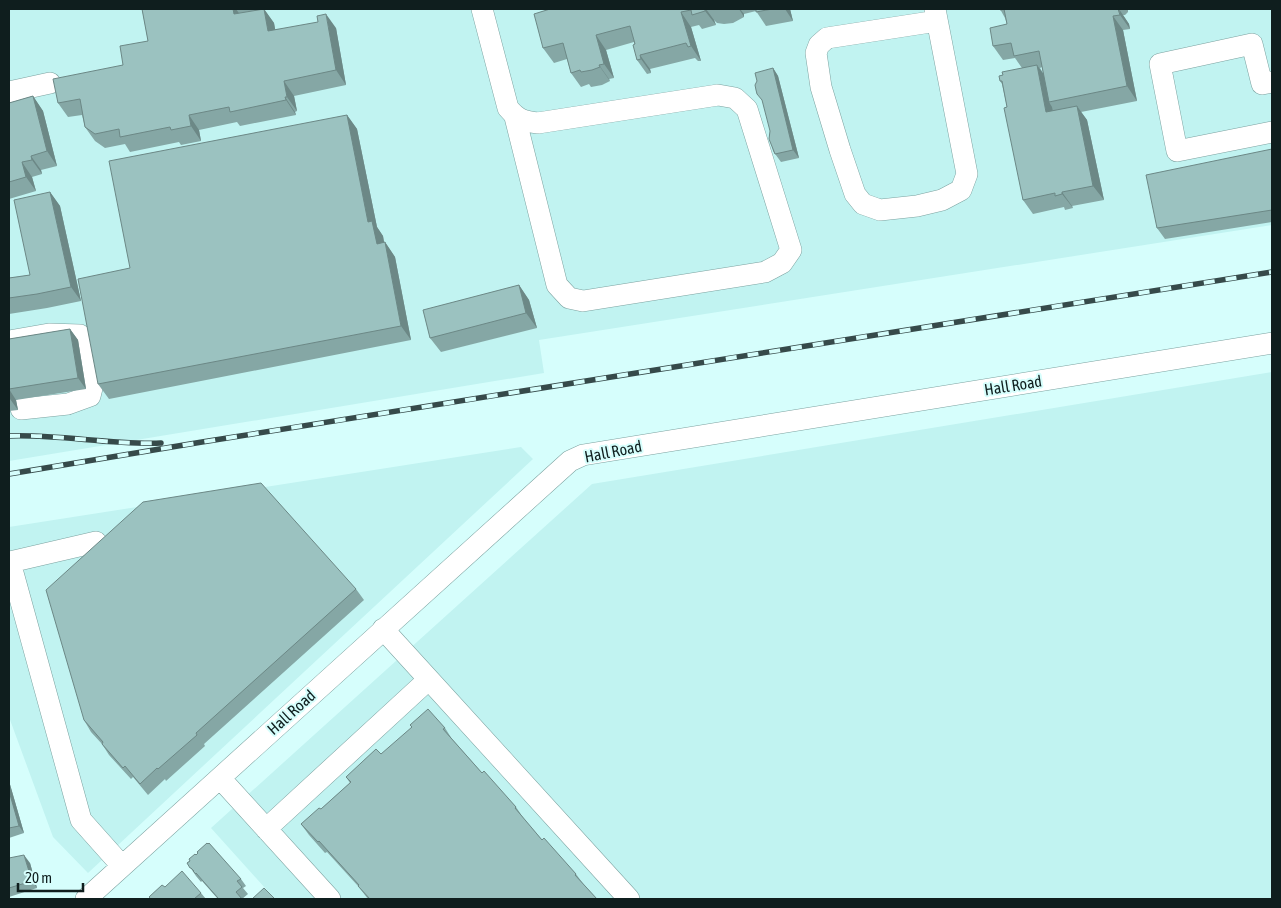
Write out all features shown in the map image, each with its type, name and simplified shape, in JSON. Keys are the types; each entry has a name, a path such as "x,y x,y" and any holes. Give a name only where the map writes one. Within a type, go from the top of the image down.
{"street":[{"path":"482,9 508,108 516,117 525,122 538,123 718,95 735,98 747,109 791,250 782,263 765,272 583,301 569,298 557,285 516,117"},
{"path":"936,15 967,174 961,190 942,200 917,206 880,210 863,204 855,194 821,86 816,53 819,45 827,38 936,15"},
{"path":"1272,82 1262,84 1252,44 1160,64 1177,151 1272,132"},
{"path":"9,92 50,83"},
{"path":"9,341 49,334 80,336 86,343 92,373 90,396 68,404 21,409"},
{"name":"Hall Road","path":"86,899 570,461 583,455 1272,343"},
{"path":"96,542 10,562 81,820 122,866"},
{"path":"383,629 628,899"},
{"path":"266,829 428,680"},
{"path":"220,778 330,899"}],"shaded area":[{"path":"9,9 1272,9 1272,225 539,340 544,373 9,461"},
{"path":"1272,372 1272,899 275,899 211,828 592,484"},
{"path":"521,447 533,459 88,873 53,837 9,717 9,527"}],"building":[{"path":"142,9 233,9 234,14 264,9 268,31 318,22 317,16 326,14 336,70 284,81 286,100 230,112 229,107 189,115 191,126 171,130 170,127 120,137 119,129 95,134 85,127 80,99 58,103 53,79 123,65 120,46 148,41"},
{"path":"550,9 705,9 705,11 692,15 691,10 681,12 691,46 688,47 686,43 640,55 641,59 637,60 630,26 596,35 604,64 592,70 581,72 580,70 571,73 563,43 543,48 534,14"},
{"path":"756,9 772,9 756,12"},
{"path":"1004,9 1118,9 1120,15 1113,16 1127,86 1049,102 1039,51 1014,56 1011,43 993,46 990,28 1007,24"},
{"path":"1037,65 1046,112 1077,106 1093,186 1062,192 1062,194 1055,196 1055,193 1023,200 1004,108 1007,107 1002,81 1000,81 999,76 1003,75 1002,72"},
{"path":"773,68 793,150 775,154 769,139 770,131 762,100 757,94 755,85 757,81 755,73"},
{"path":"33,96 47,151 31,156 32,160 22,162 26,177 9,182 9,103"},
{"path":"347,115 368,222 372,221 377,244 385,242 401,326 98,384 78,279 130,268 109,161"},
{"path":"1272,149 1272,210 1157,228 1146,175"},
{"path":"50,192 71,287 9,298 9,278 30,275 14,200"},
{"path":"519,285 526,313 430,338 423,310"},
{"path":"70,329 78,378 9,389 9,339"},
{"path":"261,483 356,589 196,733 197,735 140,784 125,766 123,768 102,744 103,742 84,720 46,590 143,502"},
{"path":"428,709 482,773 484,771 542,840 544,838 597,899 370,899 319,841 301,824 351,782 346,777 376,749 381,754 412,727 410,725"},
{"path":"9,791 19,826 9,828"},
{"path":"207,843 241,879 237,881 242,887 236,892 242,899 217,899 190,868 187,863 190,861 189,859 196,855"},
{"path":"24,855 32,881 9,888 9,858"},
{"path":"182,871 201,893 194,899 151,899 149,897 162,885 165,887"},
{"path":"264,888 275,899 252,899"}],"railway":[{"path":"9,474 1272,272"},
{"path":"9,436 161,443"}]}
